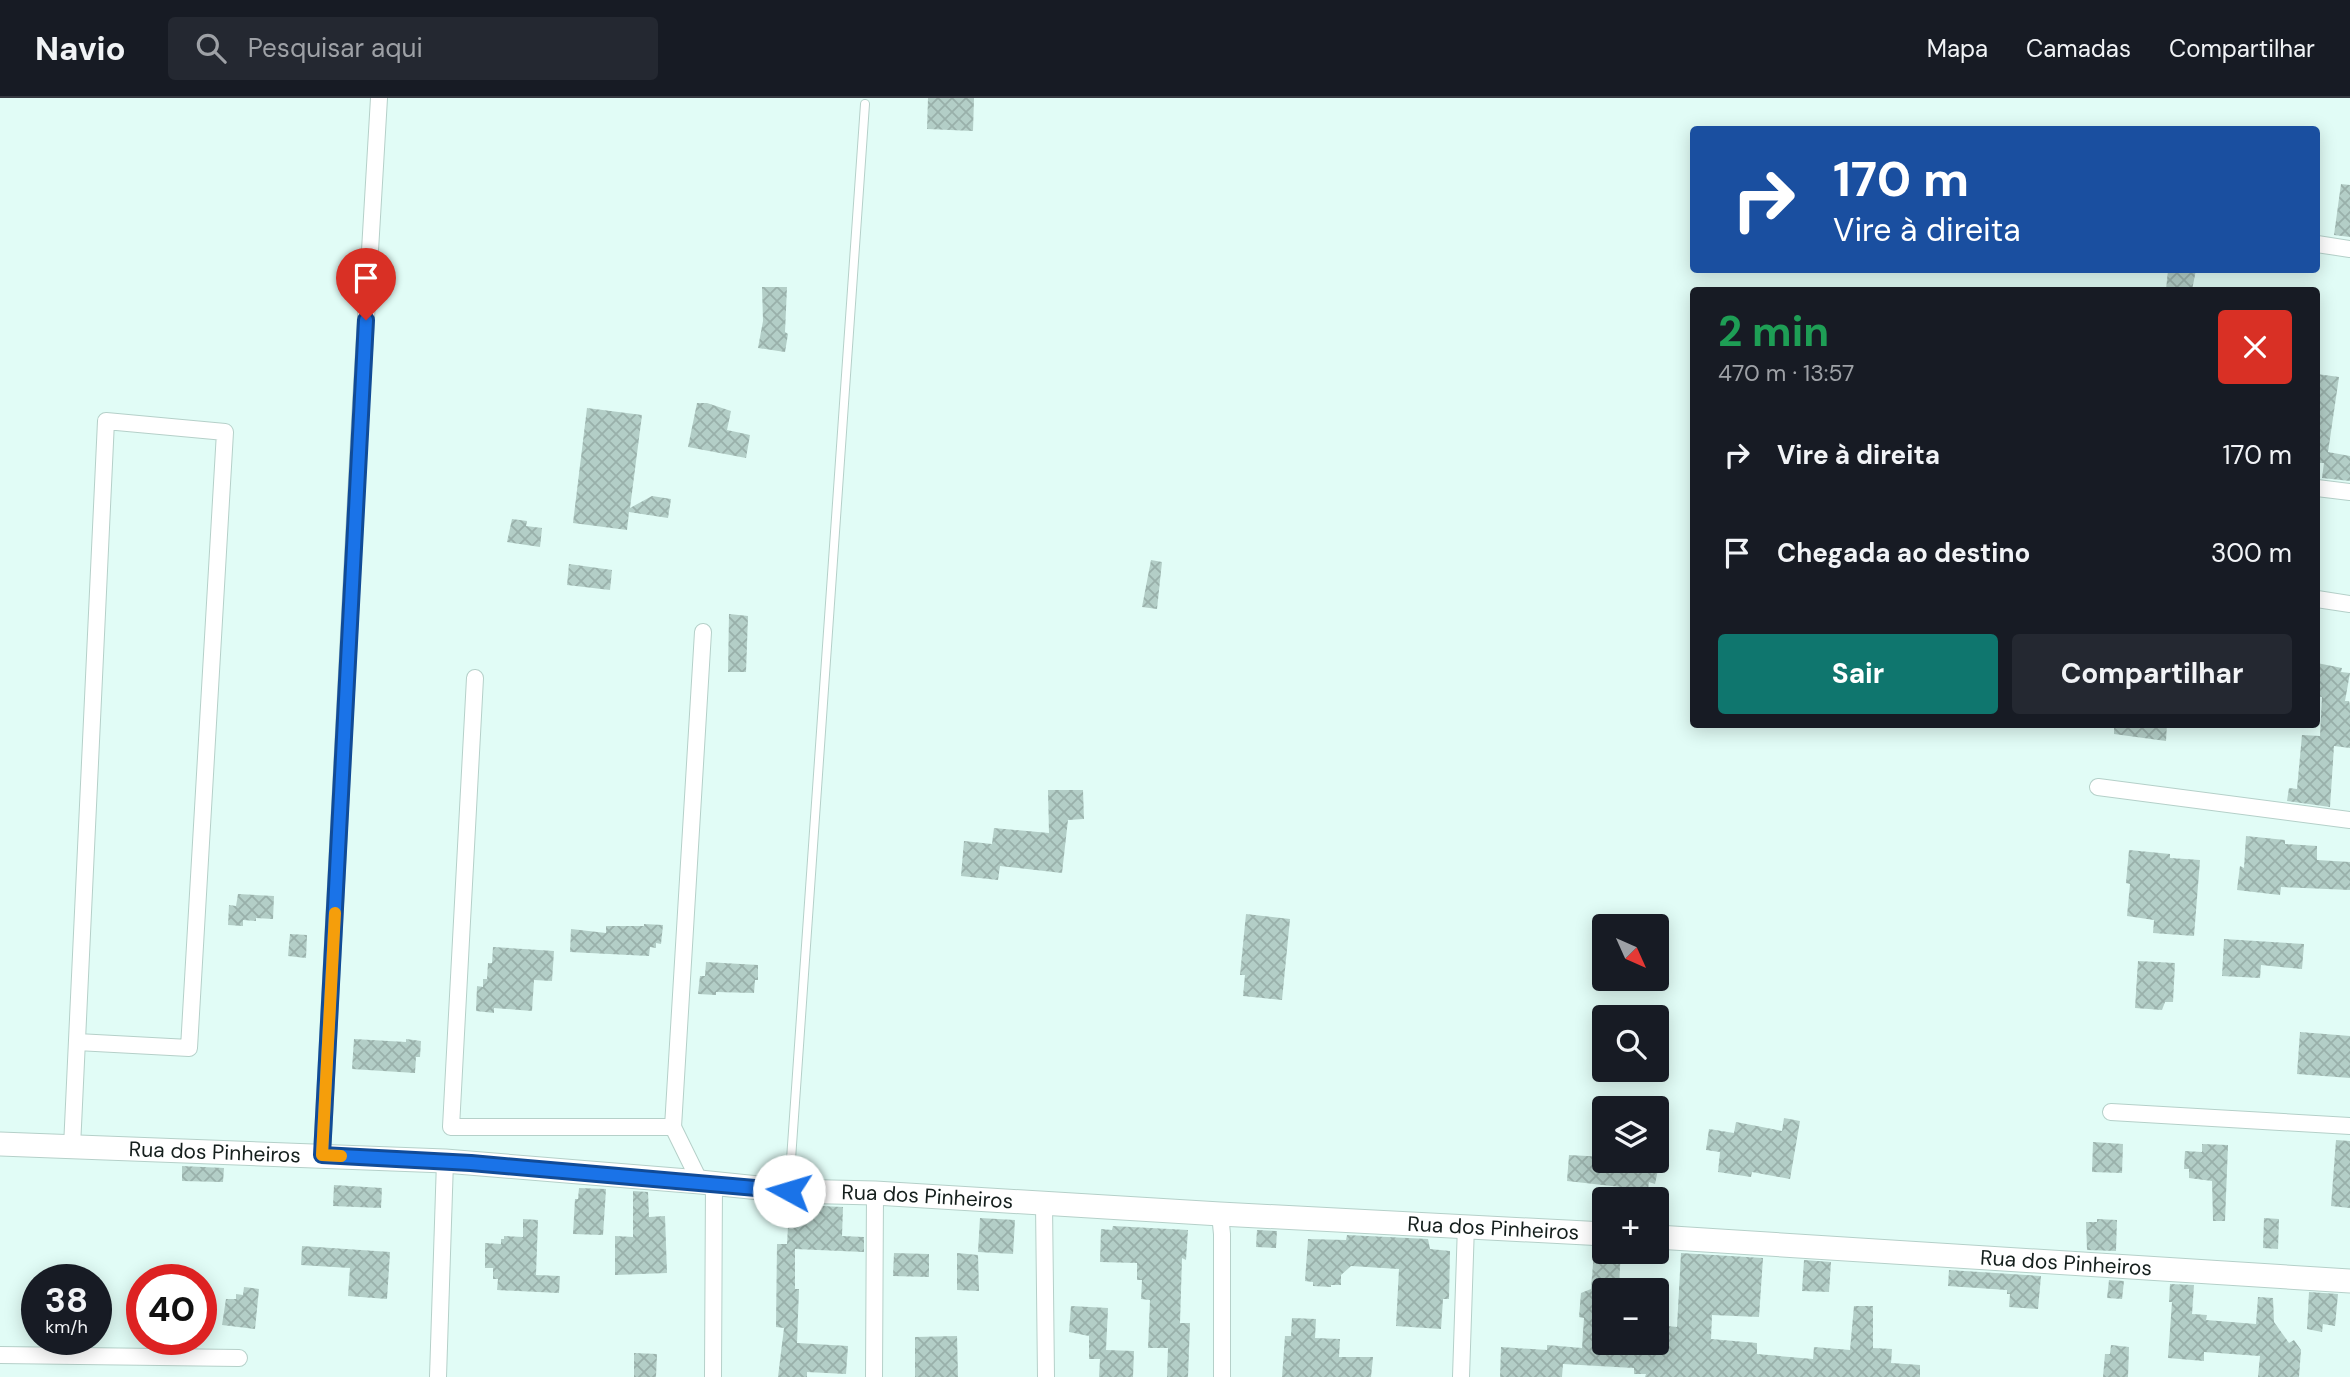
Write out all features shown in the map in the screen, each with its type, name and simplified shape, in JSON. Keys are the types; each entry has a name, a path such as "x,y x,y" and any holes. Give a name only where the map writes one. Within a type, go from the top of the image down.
{"street":[{"path":"322,1155 379,98"},
{"path":"2320,244 2350,249"},
{"path":"72,1147 106,421 225,432 188,1048 77,1042"},
{"path":"2320,488 2350,492"},
{"path":"2320,599 2350,604"},
{"path":"703,632 673,1127 707,1182 713,1377"},
{"path":"475,678 451,1127 673,1127"},
{"path":"2098,787 2350,820"},
{"path":"2111,1112 2350,1126"},
{"name":"Rua dos Pinheiros","path":"0,1144 445,1161 789,1191 875,1193 1592,1233"},
{"path":"438,1377 445,1161"},
{"path":"874,1377 875,1193"},
{"path":"1044,1203 1046,1377"},
{"path":"1220,1214 1222,1377"},
{"path":"1461,1377 1466,1225"},
{"name":"Rua dos Pinheiros","path":"1669,1238 2350,1281"},
{"path":"0,1354 239,1358"}],"lane":[{"path":"789,1191 865,104"}],"building":[{"path":"928,98 974,98 973,131 927,129"},
{"path":"2341,184 2350,185 2350,237 2334,235"},
{"path":"2168,273 2195,273 2193,287 2166,287"},
{"path":"762,287 787,287 785,332 788,334 785,352 758,348 763,321"},
{"path":"2320,374 2339,377 2328,452 2350,456 2350,481 2322,478 2324,463 2320,463"},
{"path":"697,403 707,403 731,411 727,430 750,435 746,458 688,447"},
{"path":"587,408 642,415 630,508 652,496 671,499 668,518 629,512 627,530 573,523"},
{"path":"512,519 527,521 526,526 542,528 540,547 507,542"},
{"path":"1151,560 1162,562 1157,609 1142,607"},
{"path":"569,564 612,570 610,590 567,585"},
{"path":"729,614 748,616 746,672 728,672"},
{"path":"2320,664 2342,668 2341,672 2350,673 2345,701 2349,701 2350,705 2350,748 2334,746 2330,807 2287,801 2289,788 2297,789 2302,735 2320,736"},
{"path":"2114,728 2167,728 2166,741 2114,734"},
{"path":"1048,790 1083,790 1084,819 1068,820 1062,873 1000,866 998,880 961,876 964,841 992,844 994,828 1049,833"},
{"path":"2246,836 2285,840 2285,844 2317,846 2317,860 2350,862 2350,890 2281,887 2280,895 2237,890 2240,866 2244,868"},
{"path":"2129,850 2170,854 2170,858 2200,860 2194,936 2153,933 2154,920 2127,916"},
{"path":"238,894 274,896 273,919 256,918 256,921 243,920 243,926 228,925 229,905 236,906"},
{"path":"1246,914 1290,919 1282,1000 1243,996 1245,975 1240,975"},
{"path":"663,925 661,944 656,943 656,948 650,947 649,956 570,952 571,929 606,933 606,926"},
{"path":"290,934 307,935 306,958 288,956"},
{"path":"2224,939 2304,944 2302,969 2261,965 2260,978 2222,976"},
{"path":"493,947 554,951 552,981 534,980 532,1011 494,1008 494,1013 476,1011 477,986 483,987 483,979 487,979"},
{"path":"2138,961 2175,963 2173,1002 2165,1002 2162,1010 2135,1008"},
{"path":"706,962 758,965 758,980 755,980 754,993 698,994 700,976 705,976"},
{"path":"2300,1032 2350,1036 2350,1078 2297,1074"},
{"path":"354,1039 421,1041 415,1073 352,1069"},
{"path":"1784,1118 1800,1121 1790,1179 1752,1172 1751,1177 1718,1172 1720,1152 1706,1150 1709,1129 1734,1133 1736,1122 1782,1131"},
{"path":"2336,1140 2350,1141 2350,1208 2331,1206"},
{"path":"2093,1142 2123,1144 2122,1173 2092,1172"},
{"path":"2202,1144 2228,1145 2225,1221 2213,1221 2212,1181 2189,1178 2189,1169 2184,1169 2185,1151 2202,1152"},
{"path":"1569,1155 1592,1156 1592,1173 1657,1173 1655,1184 1649,1182 1648,1187 1567,1181"},
{"path":"182,1166 224,1168 223,1182 182,1181"},
{"path":"334,1185 382,1188 381,1208 333,1206"},
{"path":"579,1188 606,1189 603,1235 573,1234 575,1199 578,1199"},
{"path":"633,1191 648,1192 649,1217 665,1216 667,1273 615,1275 615,1236 633,1237"},
{"path":"800,1205 843,1207 842,1236 864,1237 864,1252 795,1249 795,1289 799,1289 797,1343 848,1346 846,1374 807,1372 807,1377 778,1377 784,1328 776,1327 777,1244 787,1244 788,1227 799,1227"},
{"path":"980,1218 1015,1220 1013,1254 978,1252"},
{"path":"2264,1218 2279,1219 2278,1249 2263,1248"},
{"path":"523,1219 538,1220 536,1275 560,1276 559,1293 497,1290 498,1279 493,1279 493,1268 485,1268 485,1243 501,1244 504,1236 523,1237"},
{"path":"2097,1219 2117,1220 2116,1251 2087,1250 2086,1222 2097,1222"},
{"path":"1113,1226 1188,1230 1186,1260 1182,1258 1180,1323 1190,1323 1188,1377 1167,1377 1168,1348 1148,1348 1150,1300 1141,1299 1142,1280 1137,1280 1137,1263 1100,1262 1101,1229 1112,1230"},
{"path":"1257,1230 1277,1231 1276,1248 1256,1247"},
{"path":"1347,1235 1428,1239 1430,1249 1450,1251 1449,1299 1443,1299 1441,1329 1396,1326 1399,1269 1351,1266 1341,1275 1341,1285 1331,1287 1313,1286 1313,1282 1305,1281 1308,1239 1346,1240"},
{"path":"302,1246 390,1252 387,1299 348,1296 350,1268 301,1265"},
{"path":"894,1253 929,1254 929,1277 893,1276"},
{"path":"957,1253 978,1255 979,1291 957,1290"},
{"path":"1681,1253 1763,1258 1759,1317 1712,1315 1711,1339 1757,1343 1757,1354 1813,1359 1814,1347 1850,1350 1854,1306 1873,1306 1873,1348 1892,1349 1891,1363 1920,1365 1920,1377 1645,1377 1646,1374 1634,1374 1634,1368 1563,1364 1562,1377 1500,1377 1501,1347 1547,1350 1547,1345 1582,1348 1584,1318 1579,1317 1581,1293 1591,1289 1593,1264 1620,1264 1619,1278 1592,1278 1592,1355 1669,1355 1669,1326 1677,1327"},
{"path":"1804,1260 1831,1262 1829,1292 1802,1291"},
{"path":"1949,1270 2041,1276 2038,1309 2009,1307 2010,1294 2007,1294 2007,1290 1948,1286"},
{"path":"2109,1280 2124,1281 2122,1299 2107,1298"},
{"path":"2170,1284 2194,1285 2192,1314 2207,1315 2206,1320 2256,1324 2258,1297 2273,1298 2274,1322 2289,1343 2294,1340 2301,1350 2299,1377 2258,1377 2260,1356 2204,1352 2204,1361 2168,1358 2172,1302 2169,1302"},
{"path":"244,1287 259,1289 255,1329 222,1325 226,1299 236,1299 236,1294 243,1295"},
{"path":"2309,1292 2338,1294 2335,1326 2323,1324 2322,1332 2307,1329"},
{"path":"1071,1306 1108,1308 1106,1350 1134,1351 1133,1377 1099,1377 1100,1359 1089,1359 1089,1336 1069,1332"},
{"path":"1292,1318 1316,1319 1315,1338 1340,1339 1339,1357 1373,1357 1371,1377 1282,1377 1285,1336 1291,1336"},
{"path":"957,1336 958,1377 915,1377 915,1337"},
{"path":"2111,1345 2129,1347 2128,1377 2103,1377 2105,1354 2110,1354"},
{"path":"634,1353 657,1354 656,1377 634,1377"}],"slow traffic":[{"path":"335,913 322,1155 341,1156"}],"route":[{"path":"366,320 322,1155 471,1163 789,1191"}]}
